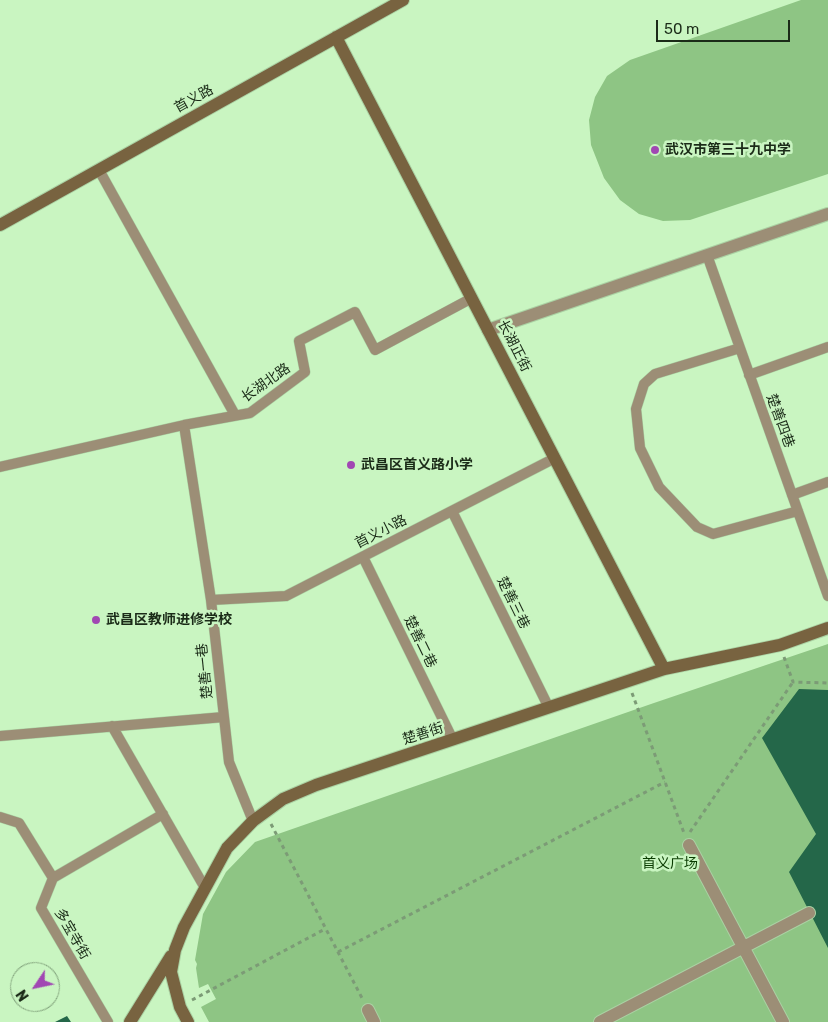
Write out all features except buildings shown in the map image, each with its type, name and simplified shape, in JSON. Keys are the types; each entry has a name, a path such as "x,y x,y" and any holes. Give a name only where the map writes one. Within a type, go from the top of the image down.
{"street":[{"name":"首义路","path":"0,225 403,0"},
{"name":"长湖正街","path":"336,37 664,668"},
{"path":"488,330 828,214"},
{"name":"楚善街","path":"188,1022 180,1007 172,972 175,950 184,926 227,848 253,821 283,799 316,785 664,668 780,645 828,628"},
{"path":"689,844 783,1022"},
{"path":"600,1022 809,913"},
{"path":"130,1022 175,950"},
{"path":"368,1010 374,1022"}],"lane":[{"path":"99,170 235,416"},
{"name":"楚善四巷","path":"707,255 828,596"},
{"name":"长湖北路","path":"0,467 184,425 250,413 305,372 299,341 355,312 375,350 472,298"},
{"path":"740,348 655,374 644,384 636,410 640,448 659,487 697,527 713,534 798,511"},
{"path":"749,375 828,348"},
{"name":"楚善一巷","path":"184,425 210,600 229,762 253,821"},
{"name":"首义小路","path":"210,600 286,596 555,458"},
{"path":"792,495 828,482"},
{"name":"楚善三巷","path":"452,511 549,708"},
{"name":"楚善二巷","path":"363,557 453,740"},
{"path":"0,736 224,717"},
{"path":"112,726 205,888"},
{"path":"0,817 19,823 53,878 163,814"},
{"name":"多宝寺街","path":"53,878 41,908 108,1022"}],"path":[{"path":"780,645 793,682"},
{"path":"628,681 686,838 793,682"},
{"path":"793,682 828,683"},
{"path":"338,952 665,782"},
{"path":"265,812 368,1010"},
{"path":"180,1007 325,929"}],"green space":[{"path":"801,0 828,0 828,174 690,220 663,221 639,214 620,200 604,178 591,145 589,120 595,97 607,76 630,60"},
{"name":"首义广场","path":"828,644 828,1022 209,1022 201,1007 216,999 208,984 199,988 195,960 203,914 226,872 255,842"}],"place":[{"name":"武汉市第三十九中学","path":"655,150"},
{"name":"武昌区首义路小学","path":"351,465"},
{"name":"武昌区教师进修学校","path":"96,620"}]}
